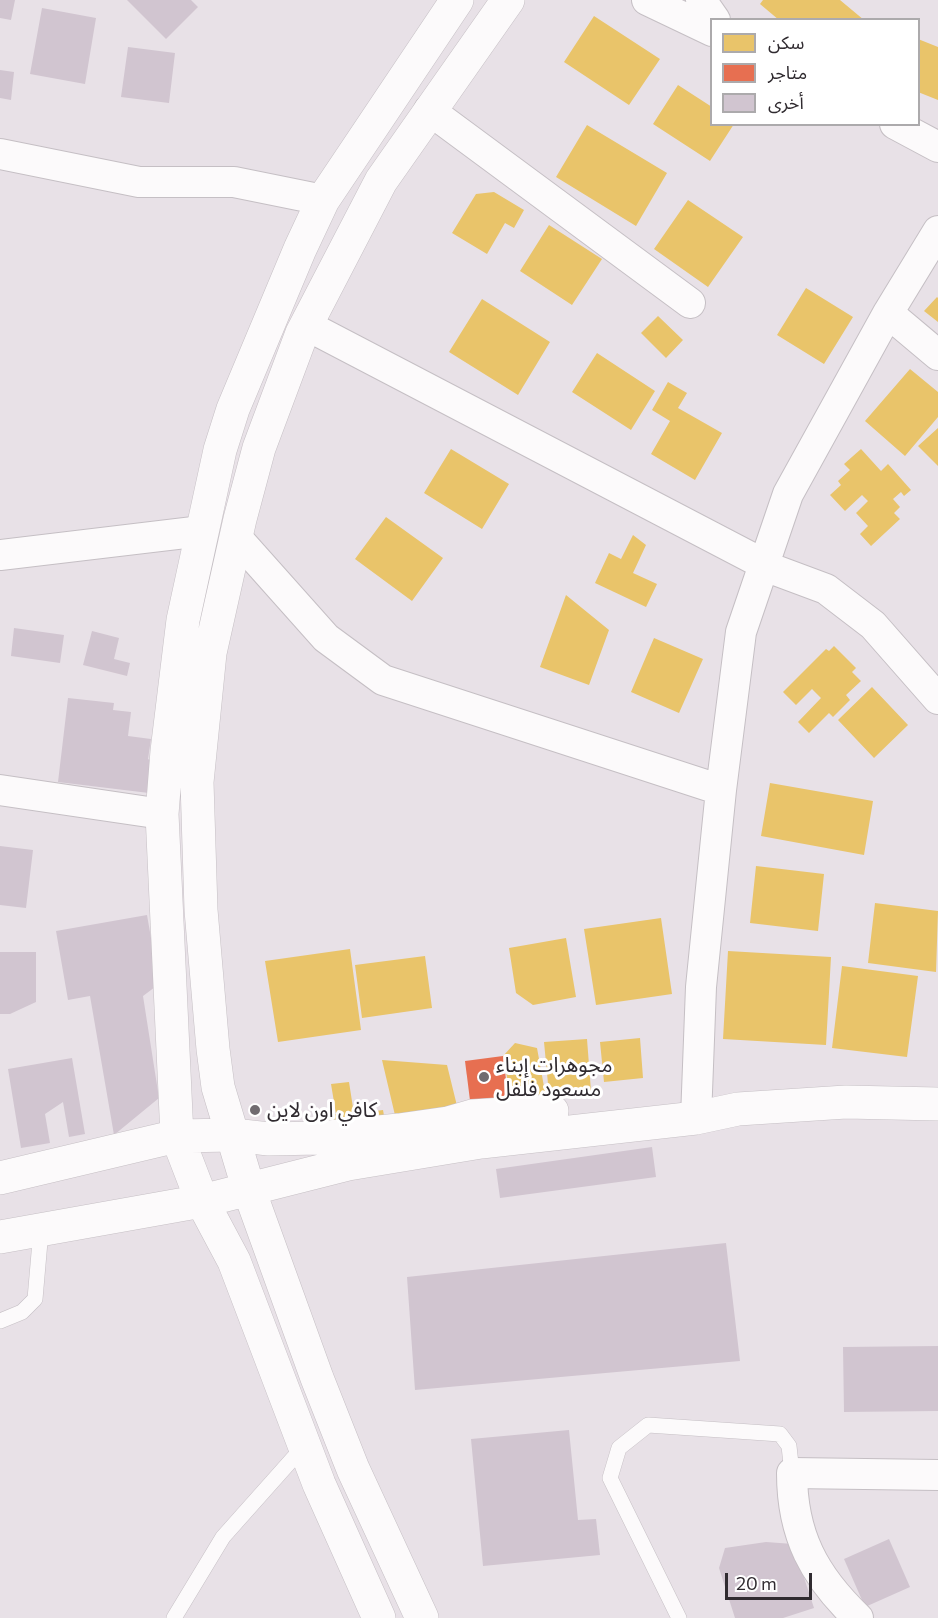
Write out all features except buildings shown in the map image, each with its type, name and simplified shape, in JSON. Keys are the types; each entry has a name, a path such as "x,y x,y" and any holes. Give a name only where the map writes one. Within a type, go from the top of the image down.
{"street":[{"path":"379,1618 304,1446 237,1269 202,1201 177,1136 162,814 182,631 220,450 236,400 323,200 457,0"},
{"path":"422,1618 353,1469 248,1187 218,1087 201,910 197,782 210,653 236,537 259,448 306,325 372,198 429,110 508,0"},
{"path":"647,0 710,31"},
{"path":"701,0 714,18"},
{"path":"429,110 690,303"},
{"path":"899,126 938,147"},
{"path":"0,154 139,182 234,182 323,200"},
{"path":"696,1108 701,987 721,790 741,632 788,494 888,313 938,231"},
{"path":"888,313 938,355"},
{"path":"306,325 775,570 826,589 873,625 938,699"},
{"path":"0,555 202,531"},
{"path":"236,537 326,638 383,680 721,790"},
{"path":"0,790 162,814"},
{"path":"0,1178 177,1136 319,1138 429,1126 472,1116 696,1108 738,1109 846,1102 938,1104"},
{"path":"0,1237 202,1201 248,1187 387,1156 696,1108"},
{"path":"858,1618 839,1600 818,1573 805,1549 794,1511 792,1473 938,1475"}],"lane":[{"path":"0,1321 22,1312 35,1299 41,1230"},
{"path":"679,1618 610,1478 619,1448 648,1425 780,1434 789,1446 792,1473"},
{"path":"174,1618 223,1537 304,1446"}],"place":[{"name":"مجوهرات إبناء مسعود فلفل","path":"484,1077"},
{"name":"كافي اون لاين","path":"255,1110"}]}
